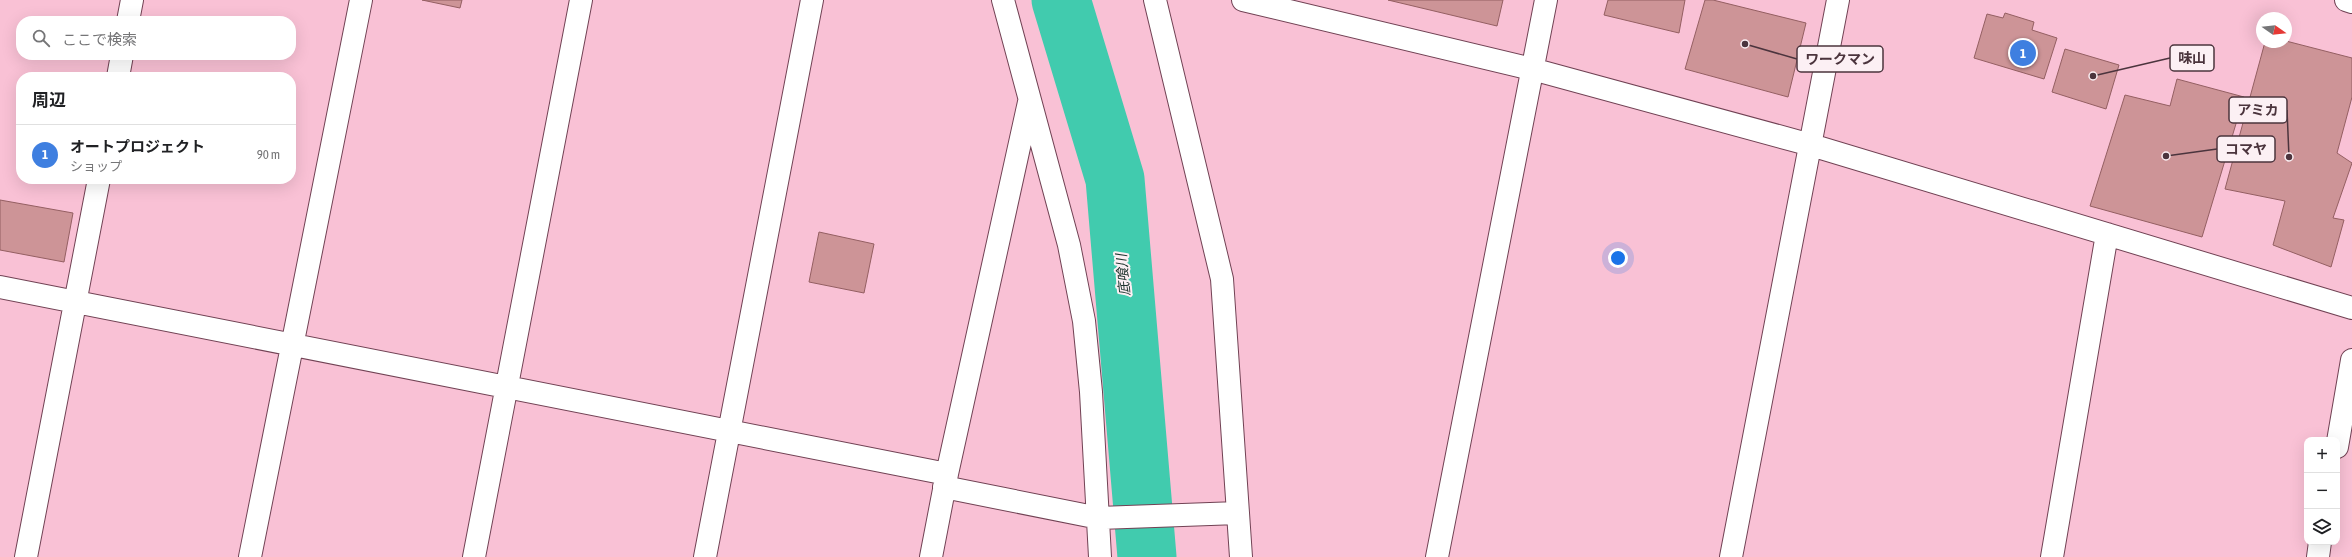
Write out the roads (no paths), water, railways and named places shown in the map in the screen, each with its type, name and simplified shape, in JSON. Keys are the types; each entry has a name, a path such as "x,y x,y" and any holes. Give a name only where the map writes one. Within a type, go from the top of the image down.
{"street":[{"path":"129,16 132,0"},
{"path":"250,557 361,0"},
{"path":"474,557 580,0"},
{"path":"706,557 812,0"},
{"path":"1003,0 1069,245 1084,321 1091,392 1107,518 1100,557"},
{"path":"1155,0 1222,279 1228,513 1240,557"},
{"path":"1243,0 1532,69 1811,145 2352,308"},
{"path":"1437,557 1546,0"},
{"path":"1731,557 1838,0"},
{"path":"2346,0 2352,2"},
{"path":"119,72 121,60"},
{"path":"931,557 945,481 1030,99"},
{"path":"26,557 97,184"},
{"path":"2052,557 2107,234"},
{"path":"0,287 730,431 1107,518 1228,513"},
{"path":"2339,437 2352,360"},
{"path":"2318,557 2320,545"}],"waterway":[{"name":"底喰川","path":"1061,0 1115,179 1147,557"}],"place":[{"name":"ワークマン","path":"1745,44"},
{"name":"オートプロジェクト","path":"2023,53"},
{"name":"味山","path":"2093,76"},
{"name":"コマヤ","path":"2166,156"},
{"name":"アミカ","path":"2289,157"}]}
